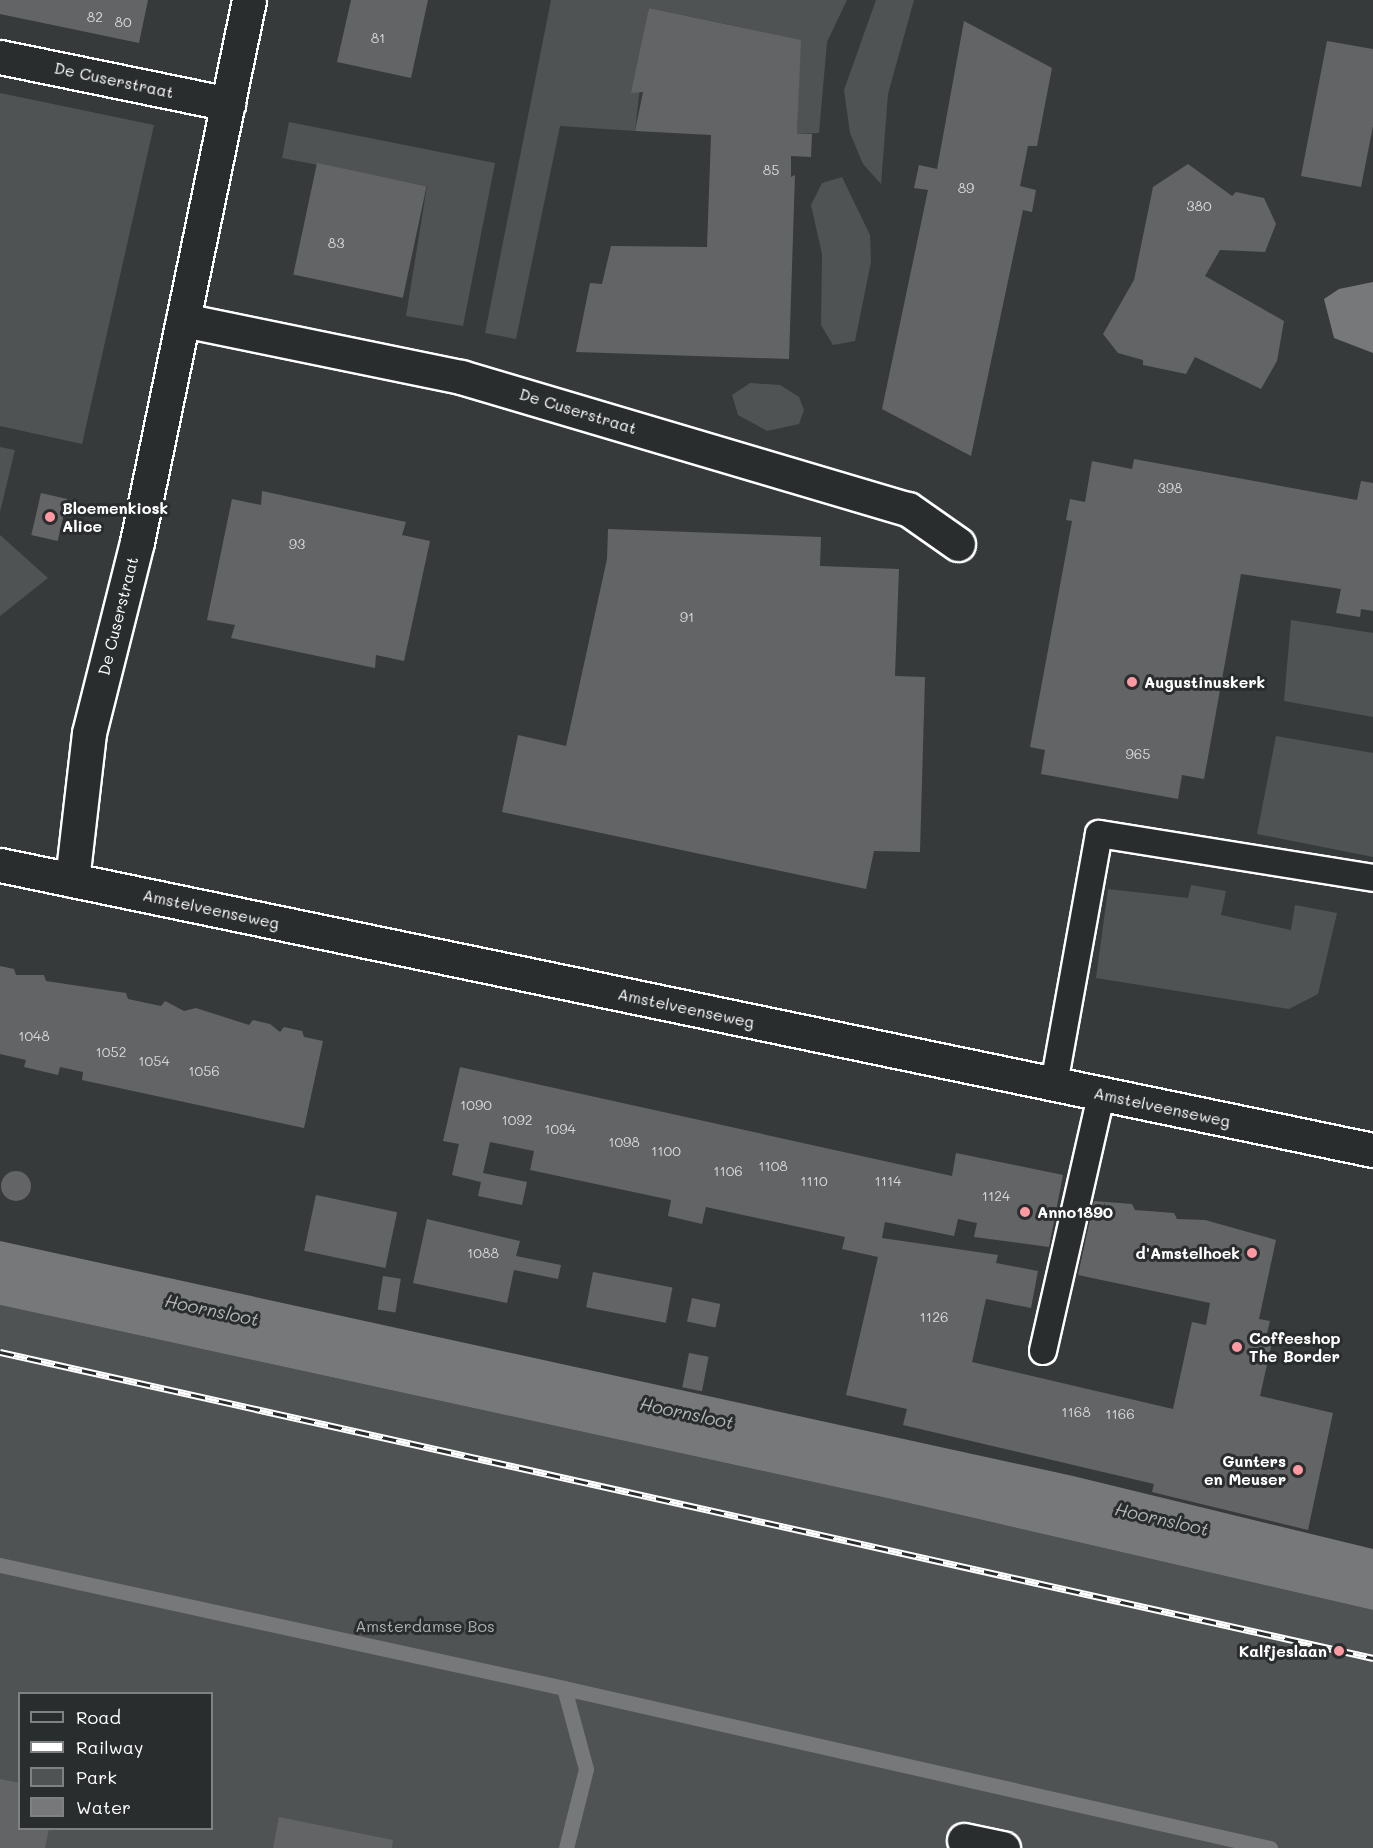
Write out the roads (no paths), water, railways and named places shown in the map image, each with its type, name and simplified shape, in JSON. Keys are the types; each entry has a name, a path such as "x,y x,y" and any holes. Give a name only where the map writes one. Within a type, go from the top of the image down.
{"street":[{"name":"De Cuserstraat","path":"72,880 89,733 137,542 249,0"},
{"name":"De Cuserstraat","path":"0,57 228,104"},
{"name":"De Cuserstraat","path":"183,320 461,377 908,509 958,544"},
{"name":"Amstelveenseweg","path":"0,865 1373,1150"},
{"path":"964,1840 1003,1848"}],"lane":[{"path":"1054,1084 1099,834 1373,878"},
{"path":"1043,1351 1101,1095"}],"water":[{"path":"1373,282 1373,353 1334,338 1324,299 1339,289"},
{"name":"Hoornsloot","path":"0,1241 1073,1476 1373,1549 1373,1610 896,1500 0,1305"}],"waterway":[{"path":"0,1565 564,1688 586,1769 566,1848"},
{"path":"564,1688 1270,1848"}],"railway":[{"path":"0,1352 1373,1658"}],"place":[{"name":"Bloemenkiosk Alice","path":"50,517"},
{"name":"Augustinuskerk","path":"1132,682"},
{"name":"Anno1890","path":"1025,1212"},
{"name":"d'Amstelhoek","path":"1252,1253"},
{"name":"Coffeeshop The Border","path":"1237,1347"},
{"name":"Gunters en Meuser","path":"1298,1470"},
{"name":"Kalfjeslaan","path":"1339,1651"}],"park label":[{"name":"Amsterdamse Bos","path":"425,1626"}]}
